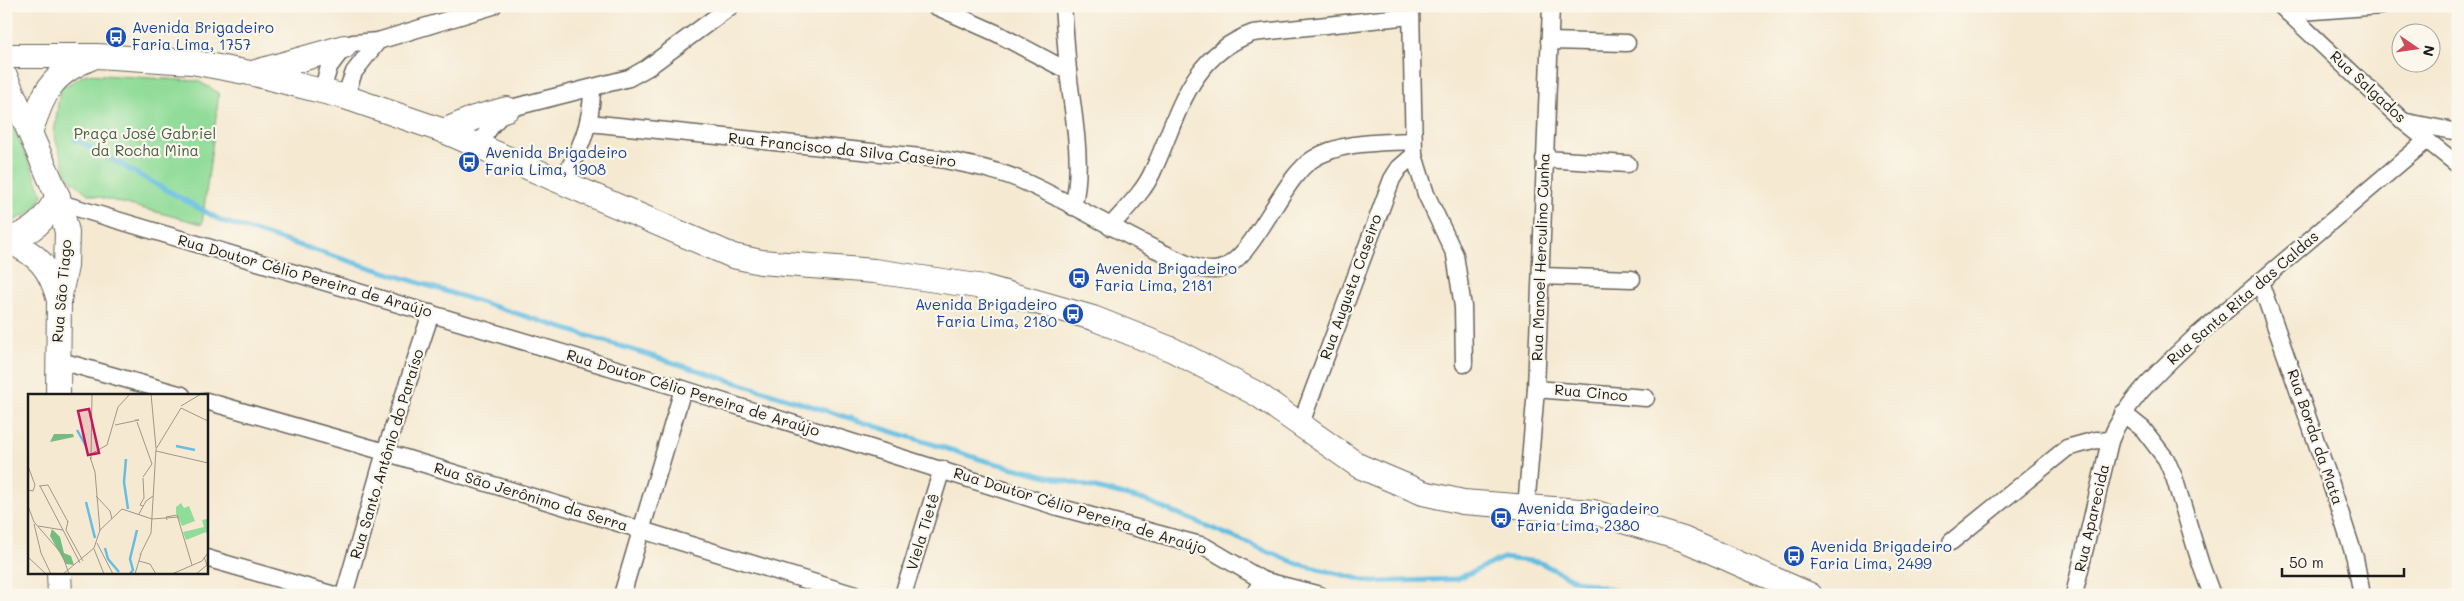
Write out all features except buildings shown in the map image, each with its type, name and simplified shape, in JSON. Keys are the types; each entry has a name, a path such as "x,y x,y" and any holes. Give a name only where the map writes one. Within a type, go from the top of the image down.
{"main road":[{"path":"250,73 344,47"},
{"path":"6,56 97,56 192,62 250,73 345,97 444,130 734,256 761,262 874,271 984,287 1093,318 1173,350 1257,394 1359,466 1422,493 1463,502 1593,512 1633,522 1683,538 1810,595"},
{"path":"30,132 43,97 55,78 70,66 97,56"},
{"name":"Rua São Tiago","path":"6,78 59,200 67,232 68,249 59,300 58,394"},
{"path":"444,130 474,118 507,109"},
{"path":"6,240 24,235 38,226 59,200"},
{"path":"6,240 36,257 47,268 54,282 59,300"},
{"path":"59,574 60,595"}],"street":[{"path":"322,91 329,67 344,47 353,43 378,41 493,6"},
{"path":"478,146 492,124 507,109 630,78 647,68 732,6"},
{"path":"936,6 996,33 1068,71"},
{"path":"1063,6 1076,141 1078,190 1074,207"},
{"name":"Rua Manoel Herculino Cunha","path":"1526,508 1536,389 1551,6"},
{"path":"2284,10 2381,6"},
{"name":"Rua Salgados","path":"2284,10 2404,122 2458,165"},
{"path":"1110,227 1151,175 1197,75 1214,54 1236,39 1253,33 1411,11 1413,148 1426,194 1455,255 1463,307 1464,364"},
{"path":"345,97 354,72 378,41"},
{"path":"1549,41 1627,43"},
{"path":"561,182 575,159 589,122 592,88"},
{"name":"Rua Francisco da Silva Caseiro","path":"589,122 940,159 993,170 1018,179 1110,227 1194,266 1215,270 1228,266 1238,260 1274,206 1303,167 1312,159 1343,146 1413,148"},
{"path":"2404,122 2458,132"},
{"name":"Rua Santa Rita das Caldas","path":"2110,441 2123,413 2161,370 2195,337 2426,141"},
{"name":"Rua Augusta Caseiro","path":"1300,426 1392,179 1413,148"},
{"path":"1544,159 1628,164"},
{"name":"Rua Doutor Célio Pereira de Araújo","path":"59,200 683,389 1058,507 1204,546 1262,580 1320,595"},
{"path":"1541,276 1632,279"},
{"name":"Rua Borda da Mata","path":"2260,282 2330,481 2355,558 2362,595"},
{"name":"Rua Santo Antônio do Paraíso","path":"344,595 386,452 431,313"},
{"path":"58,360 178,394"},
{"path":"622,595 683,389"},
{"name":"Rua Cinco","path":"1536,389 1646,398"},
{"name":"Rua São Jerônimo da Serra","path":"208,403 386,452 855,595"},
{"path":"2123,413 2143,429 2166,459 2174,477 2212,595"},
{"path":"1951,542 2067,448 2096,440 2110,441"},
{"name":"Rua Aparecida","path":"2074,595 2110,441"},
{"name":"Viela Tietê","path":"903,595 942,469"},
{"path":"208,559 334,595"},
{"path":"1254,595 1262,580"}],"green space":[{"name":"Praça José Gabriel da Rocha Mina","path":"86,74 198,81 219,93 202,224 88,194 68,177 54,135 60,89"},
{"path":"6,111 43,195 34,210 8,224"}],"waterway":[{"path":"75,139 222,221 986,461 1144,500 1298,564 1372,582 1457,579 1503,558 1539,562 1572,579 1631,595"}],"place":[{"name":"Avenida Brigadeiro Faria Lima, 1757","path":"116,37"},
{"name":"Avenida Brigadeiro Faria Lima, 1908","path":"469,162"},
{"name":"Avenida Brigadeiro Faria Lima, 2181","path":"1079,278"},
{"name":"Avenida Brigadeiro Faria Lima, 2180","path":"1073,314"},
{"name":"Avenida Brigadeiro Faria Lima, 2380","path":"1501,518"},
{"name":"Avenida Brigadeiro Faria Lima, 2499","path":"1794,556"}]}
